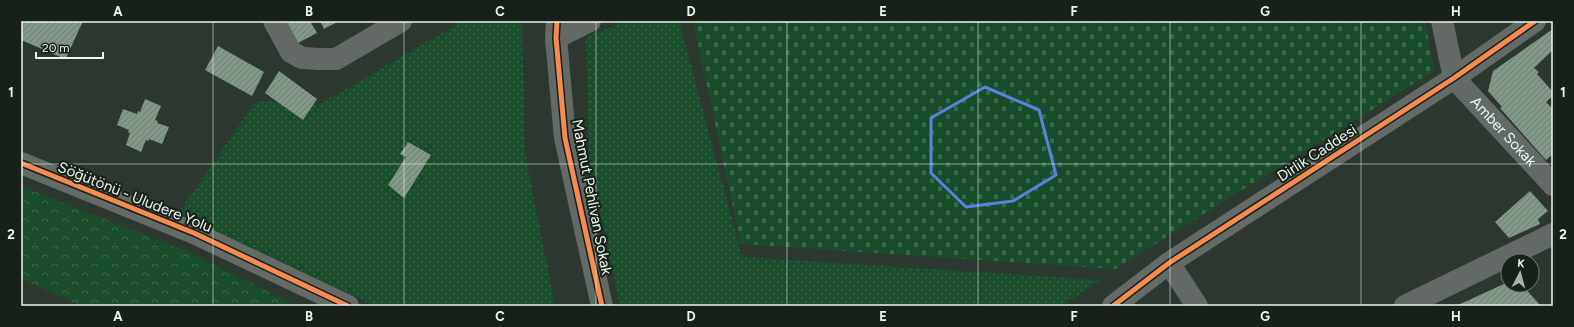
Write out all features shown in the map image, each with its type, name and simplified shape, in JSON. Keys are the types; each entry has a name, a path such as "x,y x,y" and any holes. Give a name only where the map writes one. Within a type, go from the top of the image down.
{"street":[{"path":"274,21 291,52 302,58 319,60 336,59 401,21"},
{"path":"557,30 590,21"},
{"path":"1442,21 1454,78"},
{"name":"Dirlik Caddesi","path":"1113,306 1169,263 1454,78 1535,21"},
{"name":"Mahmut Pehlivan Sokak","path":"557,30 565,138 602,306"},
{"name":"Amber Sokak","path":"1454,78 1553,186"},
{"name":"Söğütönü - Uludere Yolu","path":"21,163 194,233 348,306"},
{"path":"1405,306 1553,234"},
{"path":"1169,263 1197,306"}],"highlighted area":[{"path":"985,87 1039,110 1056,175 1013,201 966,207 931,173 931,118"}],"green space":[{"path":"463,21 522,21 525,153 555,306 375,306 178,214 256,101 319,105"},
{"path":"626,21 679,21 742,257 1100,280 1062,306 620,306 589,159 586,37"},
{"path":"693,21 1425,21 1434,71 1115,269 741,244"},
{"path":"21,186 193,254 297,306 81,306 21,279"}],"building":[{"path":"21,21 83,21 66,58 63,58 21,40"},
{"path":"281,21 310,21 317,33 296,44"},
{"path":"320,21 339,21 324,29"},
{"path":"1553,29 1553,50 1534,68 1539,72 1537,74 1553,92 1553,96 1546,102 1553,109 1553,154 1546,160 1500,108 1502,107 1488,91 1493,71"},
{"path":"218,46 264,72 252,96 205,70"},
{"path":"279,71 317,99 303,120 265,93"},
{"path":"145,99 161,106 155,120 158,121 157,123 169,127 162,144 149,139 149,141 146,140 141,152 126,145 130,133 128,132 129,130 117,125 123,109 137,114 138,111 140,112"},
{"path":"408,142 431,155 404,198 388,185 406,157 400,154"},
{"path":"1530,191 1548,211 1538,219 1540,224 1509,238 1495,222"},
{"path":"1500,286 1500,293 1529,293 1541,306 1456,306"}],"cycle path":[{"path":"557,21 556,38 565,138 602,306"},
{"path":"1113,306 1169,263 1454,78 1535,21"},
{"path":"21,163 194,233 348,306"}]}
